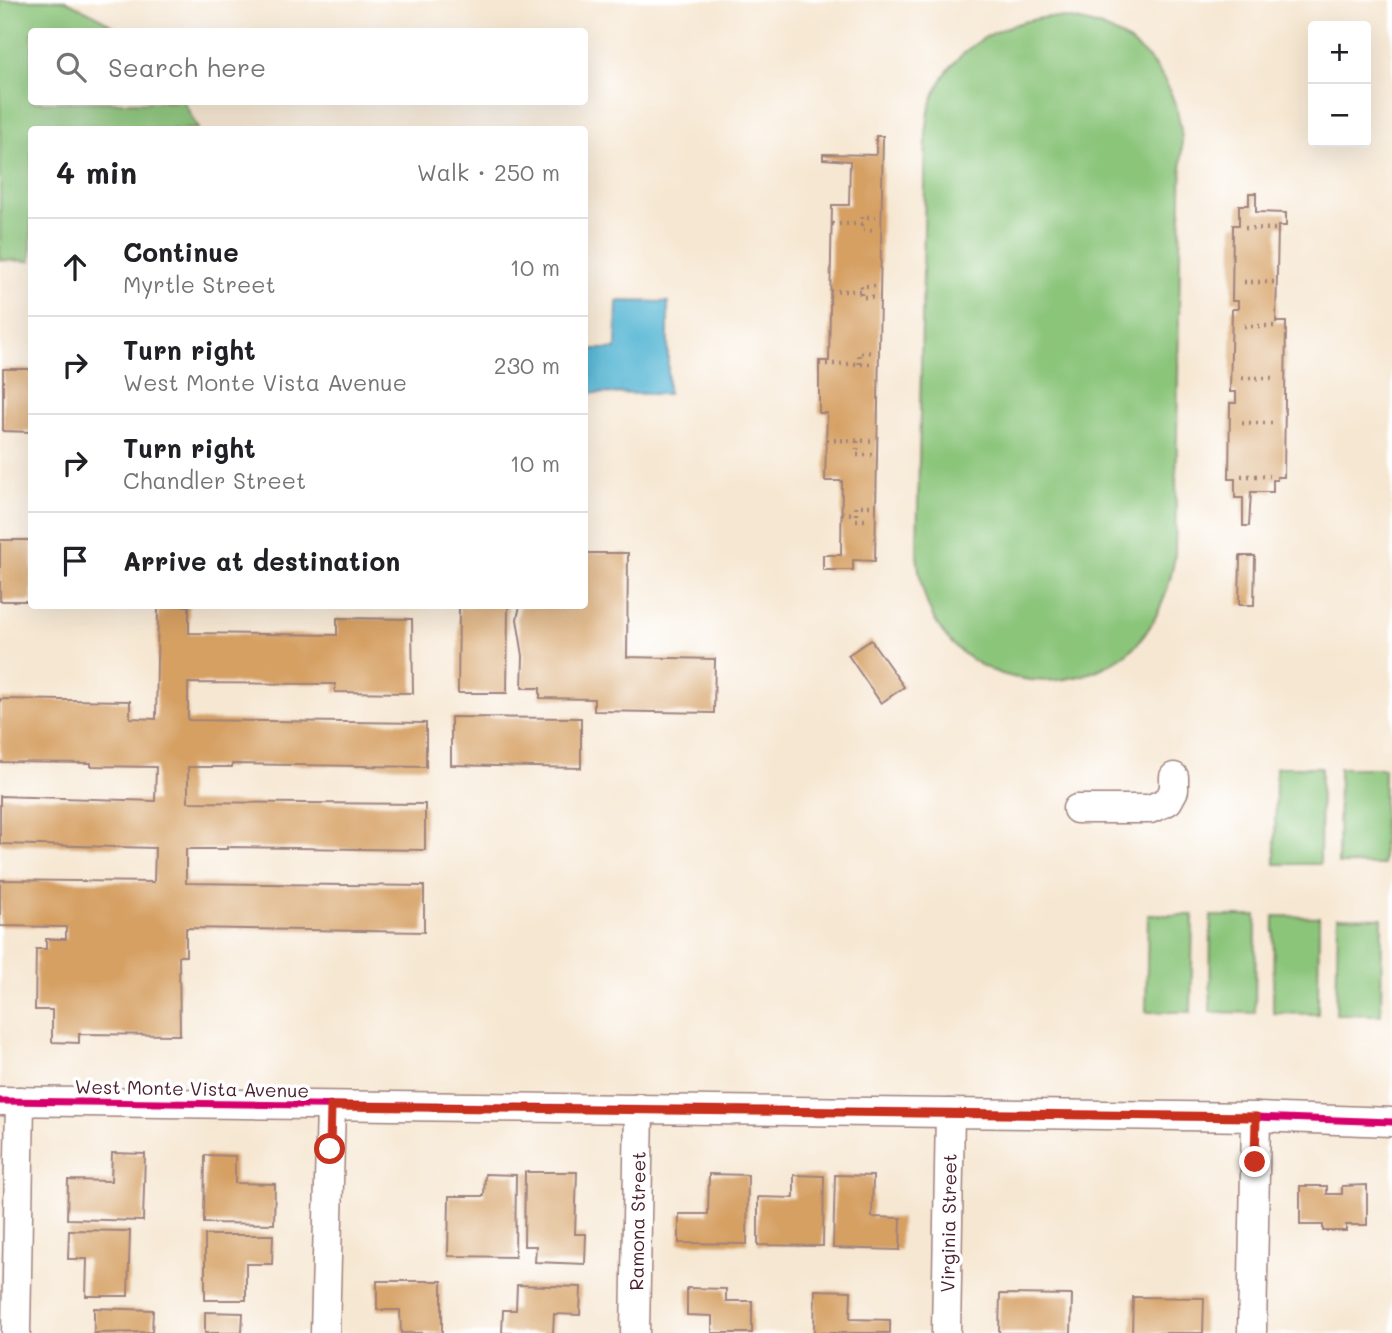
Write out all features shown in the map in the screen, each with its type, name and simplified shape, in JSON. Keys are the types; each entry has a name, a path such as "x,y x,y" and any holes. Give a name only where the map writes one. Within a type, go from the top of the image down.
{"street":[{"path":"1077,809 1150,809 1168,801 1174,789 1174,777"},
{"path":"10,1101 16,1333"},
{"name":"West Monte Vista Avenue","path":"10,1101 1256,1117 1392,1122"},
{"path":"325,1333 331,1106"},
{"name":"Ramona Street","path":"635,1333 639,1108"},
{"name":"Virginia Street","path":"946,1333 950,1113"},
{"path":"1252,1333 1256,1117"}],"path":[{"path":"876,217 862,217 862,230 877,230"},
{"path":"832,224 862,224"},
{"path":"1245,229 1275,229"},
{"path":"1244,282 1274,282"},
{"path":"875,286 861,286 861,297 875,297"},
{"path":"830,291 861,291"},
{"path":"1244,326 1274,326"},
{"path":"859,364 859,352 874,353"},
{"path":"819,364 874,364"},
{"path":"1242,378 1274,378"},
{"path":"1242,423 1274,423"},
{"path":"827,440 872,441"},
{"path":"857,441 857,455 872,455"},
{"path":"1241,476 1270,476"},
{"path":"870,506 856,506 856,520 870,520"},
{"path":"842,513 856,514"}],"green space":[{"path":"0,0 65,0 115,28 28,28 28,105 186,105 196,126 28,126 28,261 0,260"},
{"path":"1048,17 1100,26 1122,37 1140,51 1156,68 1169,89 1182,139 1175,555 1170,579 1163,602 1152,623 1128,652 1108,665 1086,674 1038,681 1015,678 992,670 971,659 952,644 937,624 925,599 917,553 926,134 930,107 937,88 948,71 960,56 975,44 1009,26"},
{"path":"1276,767 1321,767 1320,864 1275,864"},
{"path":"1339,768 1384,768 1383,865 1338,864"},
{"path":"1148,915 1193,915 1191,1012 1146,1012"},
{"path":"1211,916 1256,916 1255,1013 1210,1012"},
{"path":"1274,916 1319,917 1318,1014 1273,1013"},
{"path":"1338,917 1382,918 1381,1015 1336,1014"}],"water":[{"path":"617,301 668,302 668,394 588,393 588,349 616,349"}],"building":[{"path":"876,136 883,136 875,561 853,560 853,570 823,570 823,555 841,555 842,481 825,481 827,413 819,413 819,361 829,361 832,205 849,205 850,161 823,159 823,154 876,155"},
{"path":"1249,193 1256,193 1256,212 1286,213 1286,226 1278,226 1276,322 1286,322 1284,477 1273,480 1273,492 1251,492 1249,526 1243,526 1243,498 1235,498 1235,479 1229,479 1230,403 1236,403 1236,392 1230,392 1232,309 1238,309 1238,301 1232,301 1233,225 1239,225 1239,205 1249,205"},
{"path":"3,369 28,369 28,432 3,431"},
{"path":"0,540 28,540 28,601 0,601"},
{"path":"588,553 628,553 627,657 715,659 714,713 594,711 594,699 540,698 540,688 522,688 523,656 517,619 519,609 588,609"},
{"path":"1240,556 1255,556 1254,605 1239,605"},
{"path":"158,609 189,609 189,633 337,635 337,618 412,619 413,693 335,692 335,684 188,683 188,720 426,723 426,767 232,764 232,767 188,767 188,802 425,804 425,850 227,847 186,849 186,883 424,886 424,932 186,928 186,956 179,956 180,1035 79,1034 79,1043 52,1042 52,1010 35,1010 36,949 46,949 46,939 66,939 66,927 0,926 0,880 154,882 155,848 0,844 0,796 155,801 156,767 0,762 0,699 130,701 130,718 156,719"},
{"path":"459,609 508,609 507,693 458,693"},
{"path":"871,640 904,687 881,703 848,655"},
{"path":"451,717 581,718 581,768 451,765"},
{"path":"112,1153 145,1154 143,1221 67,1219 68,1180 111,1181"},
{"path":"205,1155 235,1156 235,1183 275,1184 274,1224 204,1223"},
{"path":"525,1172 577,1172 575,1234 586,1234 585,1264 535,1262 536,1246 524,1246"},
{"path":"485,1174 516,1175 515,1257 448,1256 449,1196 484,1196"},
{"path":"709,1174 748,1175 747,1244 679,1243 679,1214 708,1214"},
{"path":"794,1175 824,1176 823,1246 758,1245 758,1197 794,1198"},
{"path":"835,1175 873,1176 872,1217 901,1218 900,1250 833,1248"},
{"path":"1367,1185 1367,1225 1346,1225 1346,1231 1323,1231 1323,1225 1300,1225 1300,1186 1327,1186 1327,1194 1342,1194 1342,1186"},
{"path":"69,1230 130,1231 128,1296 86,1296 87,1259 68,1259"},
{"path":"205,1235 273,1235 272,1264 246,1264 246,1300 205,1300"},
{"path":"377,1281 442,1281 442,1333 401,1333 400,1310 377,1310"},
{"path":"517,1285 581,1287 580,1315 554,1314 553,1333 502,1333 503,1310 516,1310"},
{"path":"687,1288 726,1289 726,1301 752,1301 752,1333 712,1333 712,1316 687,1315"},
{"path":"815,1290 851,1291 850,1319 890,1320 890,1333 814,1333"},
{"path":"1000,1294 1072,1295 1071,1333 999,1333"},
{"path":"1133,1297 1204,1298 1203,1333 1132,1333"},
{"path":"94,1308 153,1310 152,1332 94,1333"},
{"path":"205,1312 243,1313 242,1333 205,1333"}],"cycle path":[{"path":"0,1101 1256,1117 1392,1122"}],"route":[{"path":"330,1149 331,1106 639,1108 1256,1117 1255,1162"}]}
